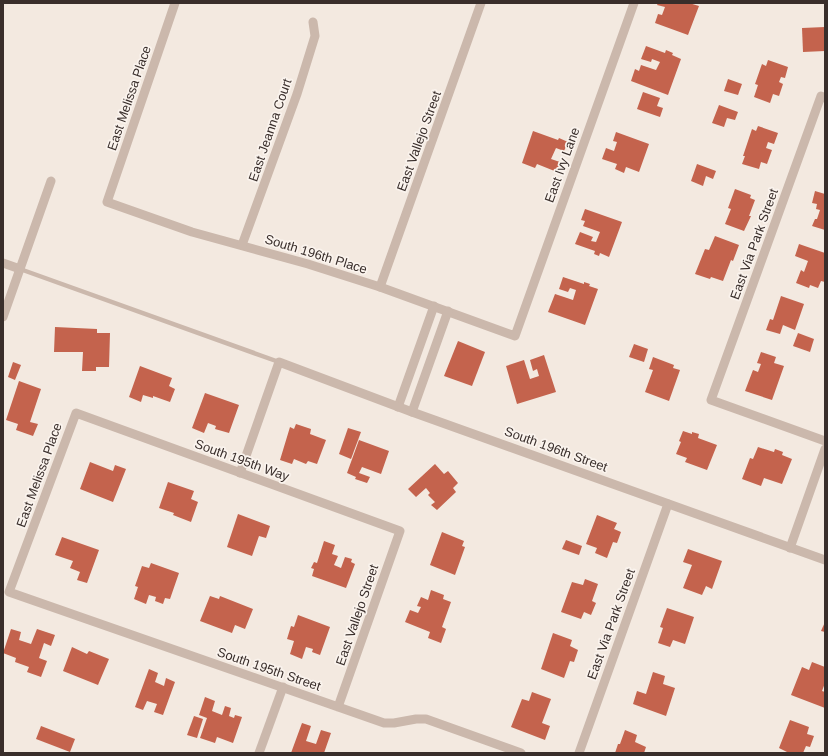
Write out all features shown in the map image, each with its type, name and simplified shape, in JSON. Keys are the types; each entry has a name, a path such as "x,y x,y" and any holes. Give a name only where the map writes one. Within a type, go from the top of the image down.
{"street":[{"name":"East Melissa Place","path":"107,202 175,3"},
{"name":"East Vallejo Street","path":"380,287 481,3"},
{"name":"East Ivy Lane","path":"515,336 634,3"},
{"name":"East Jeanna Court","path":"242,245 297,94 315,36 313,22"},
{"name":"East Via Park Street","path":"823,97 711,400 825,441"},
{"path":"3,318 51,181"},
{"name":"South 196th Place","path":"107,202 192,232 308,264 380,287 515,336"},
{"path":"3,262 20,269"},
{"path":"398,407 434,306"},
{"path":"412,412 448,312"},
{"path":"423,336 438,342"},
{"path":"240,473 279,362"},
{"name":"South 196th Street","path":"279,362 398,407 825,560"},
{"name":"East Melissa Place","path":"9,592 76,413"},
{"name":"South 195th Way","path":"76,413 400,531"},
{"path":"790,548 825,449"},
{"name":"East Via Park Street","path":"579,753 668,504"},
{"name":"East Vallejo Street","path":"338,707 400,531"},
{"name":"South 195th Street","path":"9,592 384,723 394,724 416,719 426,719 521,753"},
{"path":"259,753 283,687"}],"lane":[{"path":"20,269 279,362"}],"building":[{"path":"658,3 689,3 699,6 688,35 655,23 658,14 662,15 665,7 657,5"},
{"path":"825,27 825,51 803,52 802,28"},
{"path":"646,46 665,53 666,50 673,53 672,55 681,59 668,95 631,81 635,69 639,71 641,65 656,70 660,62 652,59 651,62 641,59"},
{"path":"768,60 788,67 785,78 781,77 779,82 783,84 779,96 773,94 770,103 754,97 758,85 755,84 762,64 766,66"},
{"path":"728,79 742,84 738,95 724,91"},
{"path":"643,92 660,98 657,106 663,108 660,117 637,109"},
{"path":"719,105 738,112 735,120 727,118 724,127 712,123"},
{"path":"758,126 778,133 774,144 768,142 766,148 772,150 767,164 761,162 759,169 742,164 745,156 743,156 752,129 756,131"},
{"path":"533,131 568,142 564,151 556,148 551,159 560,162 557,172 537,164 535,168 522,163"},
{"path":"616,132 649,144 639,172 626,167 624,173 615,169 617,164 602,159 606,148 614,151 617,142 613,141"},
{"path":"697,164 716,171 713,179 706,176 703,186 691,181"},
{"path":"735,189 751,195 750,198 755,200 749,216 751,216 744,231 725,224 731,209 728,208"},
{"path":"815,191 825,194 825,230 812,226 815,219 817,219 820,210 816,209 817,204 812,203"},
{"path":"585,209 622,222 609,257 600,253 599,256 594,254 595,251 575,244 580,232 593,237 591,241 596,242 600,232 583,226 585,221 581,220"},
{"path":"715,236 739,245 733,261 731,260 723,281 711,277 710,279 695,274 705,249 709,250"},
{"path":"799,244 825,253 825,282 821,281 818,288 810,285 809,288 796,283 801,270 804,272 808,261 795,256"},
{"path":"563,277 584,284 584,282 590,284 589,286 598,289 585,325 548,312 555,294 573,300 576,290 570,288 568,292 559,289"},
{"path":"781,296 804,304 795,330 783,325 780,334 766,330 770,319 773,320"},
{"path":"55,327 97,329 97,333 110,333 109,367 96,367 96,371 82,371 83,352 54,352"},
{"path":"798,333 814,339 810,352 793,346"},
{"path":"458,341 485,352 472,386 444,376"},
{"path":"634,344 648,349 644,362 629,357"},
{"path":"761,352 776,357 774,363 784,366 772,400 745,391 753,370 758,372 761,364 757,363"},
{"path":"544,355 556,392 517,404 506,366 524,360 530,379 539,376 537,369 533,371 530,360"},
{"path":"653,357 674,365 673,368 680,370 669,401 645,392 653,370 649,369"},
{"path":"13,362 21,365 15,380 8,377"},
{"path":"140,366 172,378 169,386 175,389 170,402 153,396 153,398 143,395 141,402 129,397"},
{"path":"19,381 41,389 30,422 38,424 33,436 16,430 18,424 6,420"},
{"path":"205,393 239,405 229,433 215,429 216,426 208,423 204,433 192,428"},
{"path":"296,424 311,429 310,434 326,440 317,464 308,461 306,464 294,459 292,464 280,460 290,427 294,429"},
{"path":"348,428 361,432 351,459 339,454"},
{"path":"683,431 692,434 692,432 699,434 698,438 717,445 707,470 685,462 687,458 676,454 681,442 679,441"},
{"path":"359,440 389,451 381,474 362,467 359,473 370,477 367,483 355,479 356,477 347,473"},
{"path":"758,447 774,452 775,449 783,452 782,455 792,459 782,484 764,478 761,486 742,479 750,458 753,459"},
{"path":"90,462 113,471 115,465 126,469 113,502 80,489"},
{"path":"435,464 444,474 448,471 458,483 453,488 456,492 437,510 431,505 435,502 428,495 430,493 426,488 416,497 408,489"},
{"path":"168,482 194,491 191,499 198,502 191,522 173,515 174,513 159,508"},
{"path":"238,514 270,526 266,538 259,536 252,556 227,547"},
{"path":"597,515 617,523 614,529 621,532 617,543 613,542 607,558 595,553 597,548 586,544"},
{"path":"442,532 464,541 462,546 465,547 455,575 430,565"},
{"path":"62,537 99,550 87,583 77,580 80,572 70,568 73,561 55,555"},
{"path":"566,540 582,546 579,555 562,549"},
{"path":"324,541 335,545 332,554 338,556 334,565 341,568 345,557 352,559 351,562 355,564 346,588 312,576 314,569 311,568 314,562 317,563"},
{"path":"688,549 722,561 712,589 706,586 702,595 683,588 692,565 683,562"},
{"path":"151,563 179,573 170,599 165,598 163,604 155,601 156,597 149,595 146,604 134,599 138,587 135,586 142,566 149,568"},
{"path":"585,579 598,584 592,601 596,603 591,615 584,612 581,619 561,612 572,582 583,585"},
{"path":"431,590 444,595 443,599 451,602 442,627 446,629 441,643 428,638 430,632 405,622 410,610 418,613 421,607 417,606 421,597 428,600"},
{"path":"210,596 219,599 220,596 253,609 245,629 235,625 232,633 200,621"},
{"path":"667,608 694,617 685,644 673,640 670,647 658,643 663,628 660,627"},
{"path":"298,615 330,627 320,655 312,652 313,649 306,647 302,659 290,654 294,641 287,639 291,626 294,627"},
{"path":"825,622 825,632 821,631"},
{"path":"11,629 21,632 19,640 31,644 37,629 55,635 51,646 44,643 39,658 47,661 41,677 27,672 29,667 15,662 16,658 3,653"},
{"path":"553,633 572,640 570,646 578,650 574,662 570,661 564,678 541,669"},
{"path":"72,647 87,654 89,651 109,659 98,685 63,671"},
{"path":"812,662 825,667 825,683 822,691 825,692 825,708 791,695 802,667 809,670"},
{"path":"149,669 158,673 155,682 164,686 166,678 175,682 163,715 154,712 157,704 147,701 143,710 135,707"},
{"path":"653,672 665,676 663,684 675,688 666,716 633,704 637,691 646,694"},
{"path":"532,692 551,699 542,723 550,726 545,740 511,727 522,699 529,701"},
{"path":"205,697 215,701 212,711 222,715 225,706 231,708 229,716 234,718 235,715 242,717 233,743 217,737 215,743 200,738 207,718 199,715"},
{"path":"194,716 203,719 197,738 187,735"},
{"path":"790,720 809,727 807,734 814,736 810,747 806,746 803,753 789,753 779,748"},
{"path":"302,723 311,726 306,741 316,744 321,730 331,733 324,753 291,753"},
{"path":"41,726 75,739 70,752 36,739"},
{"path":"625,730 637,735 635,742 646,747 644,753 615,753"}]}
